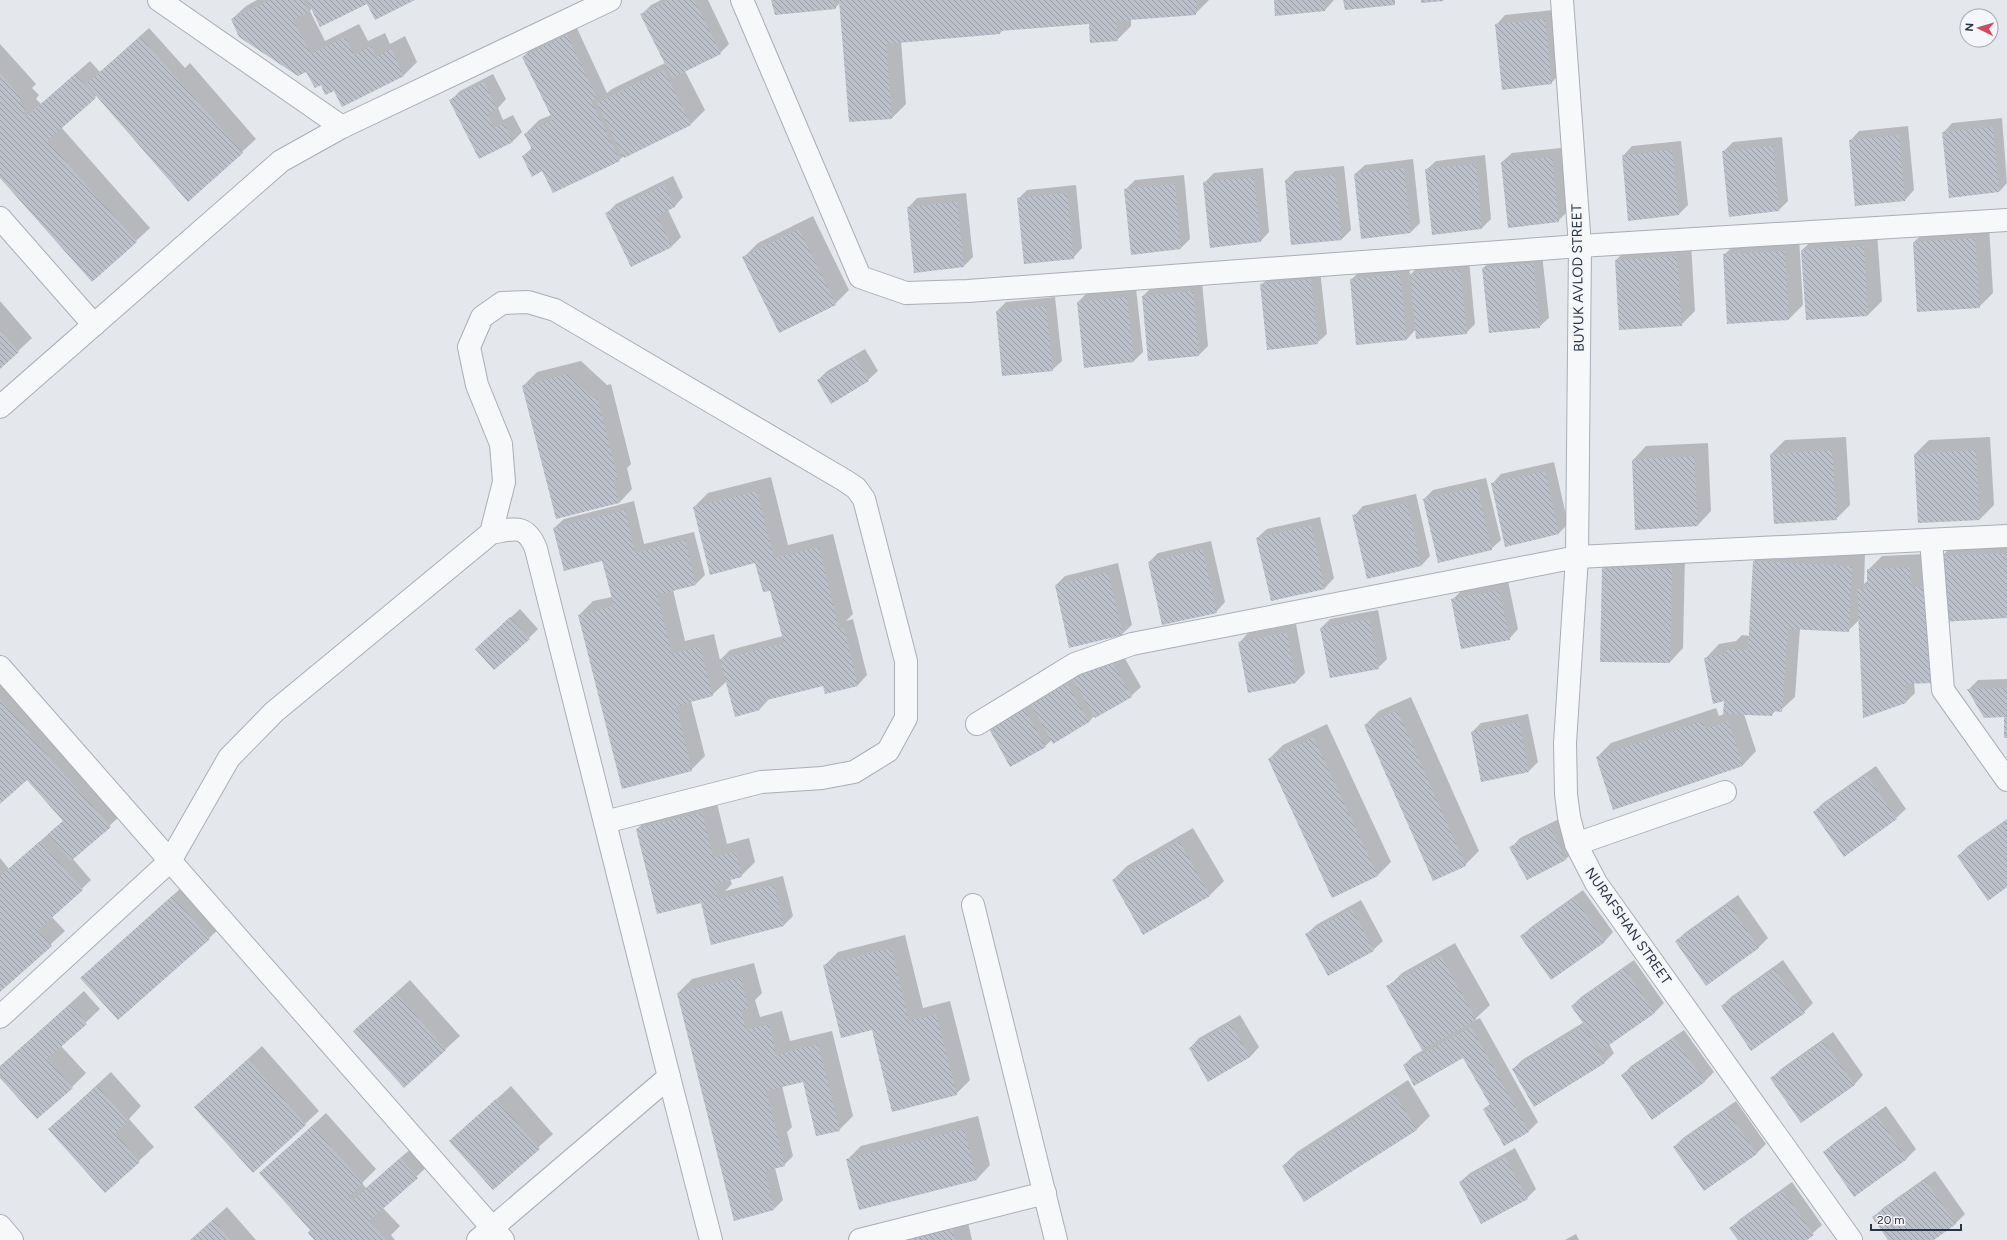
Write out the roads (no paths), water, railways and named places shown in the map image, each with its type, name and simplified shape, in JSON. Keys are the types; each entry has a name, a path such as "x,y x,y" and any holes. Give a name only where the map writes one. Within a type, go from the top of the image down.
{"street":[{"path":"159,0 342,127"},
{"path":"0,407 94,326 281,160 342,127 610,0"},
{"path":"742,0 860,277 906,293 968,291 1580,246 2007,220"},
{"name":"BUYUK AVLOD STREET","path":"1562,0 1580,246 1577,557"},
{"path":"0,218 94,326"},
{"path":"491,533 504,482 501,444 477,385 469,347 482,317 502,302 528,302 555,310 844,480 856,488 864,499 906,661 906,718 888,751 854,772 822,778 761,782 605,822"},
{"path":"0,1017 170,862 229,758 274,712 491,533 522,530 531,537 534,543 711,1240"},
{"path":"977,724 1075,664 1132,644 1577,557 2007,536"},
{"path":"1931,540 1943,690 2007,780"},
{"name":"NURAFSHAN STREET","path":"1577,557 1565,769 1569,817 1576,844 1596,883 1851,1240"},
{"path":"0,667 170,862 491,1236 669,1077"},
{"path":"1576,844 1725,792"},
{"path":"974,905 1056,1240"},
{"path":"860,1240 1044,1193"},
{"path":"0,1226 12,1240"}]}
